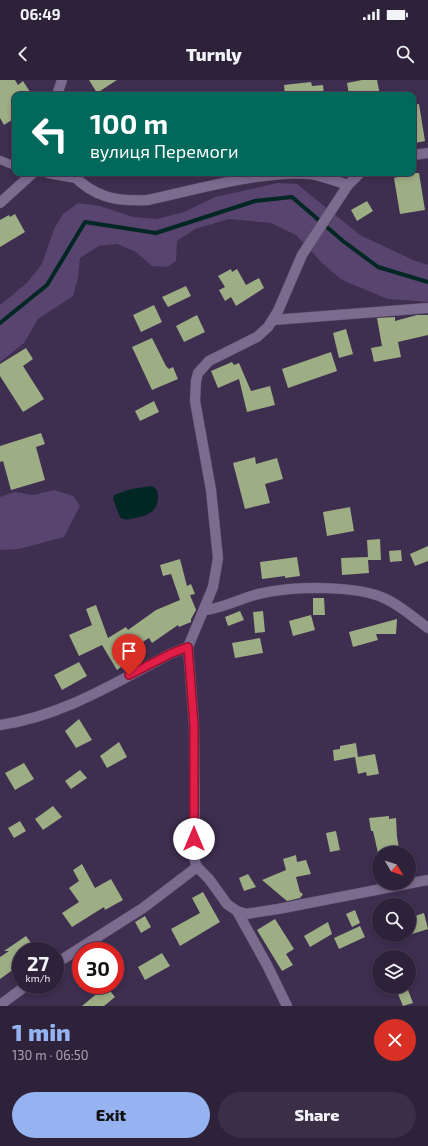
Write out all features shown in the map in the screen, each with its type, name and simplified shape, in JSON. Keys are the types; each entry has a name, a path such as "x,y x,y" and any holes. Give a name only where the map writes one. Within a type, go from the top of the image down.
{"street":[{"path":"58,92 62,80"},
{"path":"416,155 428,153"},
{"path":"0,203 30,176"},
{"path":"73,176 86,188 102,196 115,199 148,200 253,178 271,176"},
{"path":"320,176 348,185"},
{"path":"287,1006 267,965 234,909 197,867 194,856 194,725 188,647 204,610 216,576 218,558 212,496 195,401 196,380 203,366 216,357 257,337 273,320 302,255 328,213 348,185 357,176"},
{"path":"273,320 428,308"},
{"path":"204,610 222,607 252,596 274,591 359,590 386,599 428,628"},
{"path":"0,726 26,721 57,712 172,653 188,647"},
{"path":"64,958 143,908 197,867"},
{"path":"234,909 246,914 258,913 428,880"},
{"path":"0,1005 15,994"}],"lane":[{"path":"0,160 12,165"}],"shaded area":[{"path":"278,183 297,184 360,235 413,260 428,265 428,302 388,299 342,280 323,264 296,235 271,223 229,219 195,229 177,241 176,261 167,267 152,266 136,252 117,244 99,246 80,258 78,278 73,296 38,319 24,343 0,362 0,305 27,283 42,264 54,229 63,214 78,203 100,206 133,217 157,219 184,212 215,197"},
{"path":"152,486 157,490 158,496 158,502 154,510 141,517 126,519 120,517 113,499 114,495 131,489"},
{"path":"54,490 73,496 80,506 64,537 19,549 0,550 0,497 15,492 33,495"}],"building":[{"path":"0,80 15,80 18,85 23,81 30,92 12,92 12,120 4,125 0,118"},
{"path":"89,80 117,80 99,92 96,92"},
{"path":"362,80 377,80 379,92 348,92 347,83"},
{"path":"311,82 312,86 323,85 324,92 285,92 284,85"},
{"path":"416,104 419,104 425,141 416,143"},
{"path":"416,173 419,173 425,210 400,214 394,178 401,176 416,176"},
{"path":"367,201 373,211 357,221 351,210"},
{"path":"15,214 25,232 0,247 0,220 9,215 10,217"},
{"path":"231,269 232,272 237,269 246,285 259,278 264,288 236,306 231,297 225,301 219,290 225,287 218,276"},
{"path":"186,286 191,296 168,307 162,297"},
{"path":"154,305 162,322 141,332 133,315"},
{"path":"197,315 205,332 184,342 176,326"},
{"path":"417,315 428,315 428,335 398,342 401,357 374,362 371,348 382,346 377,318 395,317 395,321"},
{"path":"346,329 353,354 339,358 333,333"},
{"path":"152,338 166,366 169,369 173,367 178,379 152,390 132,347"},
{"path":"26,348 33,359 23,366 44,399 23,412 0,376 0,364"},
{"path":"331,352 337,371 288,388 282,369"},
{"path":"232,362 234,365 239,363 251,391 270,386 275,405 247,412 239,379 218,388 211,371"},
{"path":"154,401 159,412 140,421 135,411"},
{"path":"41,433 45,444 36,447 45,480 11,490 3,461 0,462 0,446"},
{"path":"255,457 256,464 277,458 283,479 265,484 270,503 245,509 233,463"},
{"path":"350,507 354,531 327,536 323,512"},
{"path":"380,539 381,560 368,560 369,573 342,575 341,558 368,557 367,540"},
{"path":"428,546 428,561 415,566 410,554"},
{"path":"401,550 402,561 390,562 389,551"},
{"path":"297,557 300,576 262,579 260,562"},
{"path":"180,559 187,586 191,584 195,594 190,595 196,610 191,622 179,627 178,625 152,643 149,638 120,656 125,664 117,670 102,645 79,656 69,635 92,625 86,609 96,605 108,638 126,627 128,630 156,610 180,600 171,574 163,576 160,565"},
{"path":"313,598 324,598 325,615 313,615"},
{"path":"240,611 244,620 228,626 225,617"},
{"path":"263,611 265,632 255,633 253,612"},
{"path":"311,615 315,630 293,636 289,621"},
{"path":"397,619 396,634 376,634 378,640 353,647 349,632"},
{"path":"260,638 263,653 235,658 232,643"},
{"path":"79,662 87,676 62,690 54,675"},
{"path":"79,719 92,740 76,748 65,731"},
{"path":"119,742 127,757 107,768 100,756"},
{"path":"356,743 358,757 375,754 379,774 367,776 366,772 358,774 355,757 334,761 333,750 340,749 340,746"},
{"path":"24,763 34,779 15,790 5,773"},
{"path":"80,770 87,778 71,789 65,781"},
{"path":"53,806 62,817 43,830 35,819"},
{"path":"389,816 389,819 396,818 399,846 376,846 373,831 371,831 369,818"},
{"path":"20,821 26,831 14,838 8,828"},
{"path":"336,831 340,850 330,852 326,833"},
{"path":"296,855 297,862 306,860 311,874 296,877 300,892 303,894 300,898 287,901 262,880 286,870 283,859"},
{"path":"82,864 95,888 111,879 123,900 105,910 104,907 72,927 62,913 79,902 69,888 79,881 73,870"},
{"path":"248,874 256,887 244,891 239,878"},
{"path":"203,892 220,922 180,946 171,929 200,913 192,898"},
{"path":"355,910 360,923 352,927 346,914"},
{"path":"424,913 428,929 416,933 416,916"},
{"path":"145,916 151,927 141,933 135,922"},
{"path":"275,919 294,949 286,954 293,965 282,971 257,930"},
{"path":"328,922 332,934 310,947 304,936"},
{"path":"360,926 365,937 339,949 334,938"},
{"path":"26,936 30,942 17,942"},
{"path":"12,946 12,970 0,979 0,957 9,951 4,951"},
{"path":"162,953 170,966 145,980 138,967"},
{"path":"96,994 113,994 115,997 104,1006 82,1006"},
{"path":"398,994 410,994 413,1003 403,1006"}],"waterway":[{"path":"0,323 47,285 85,222 156,233 255,201 292,197 343,241 378,267 428,282"}],"route":[{"path":"129,675 172,653 188,647 194,725 194,839"}]}
